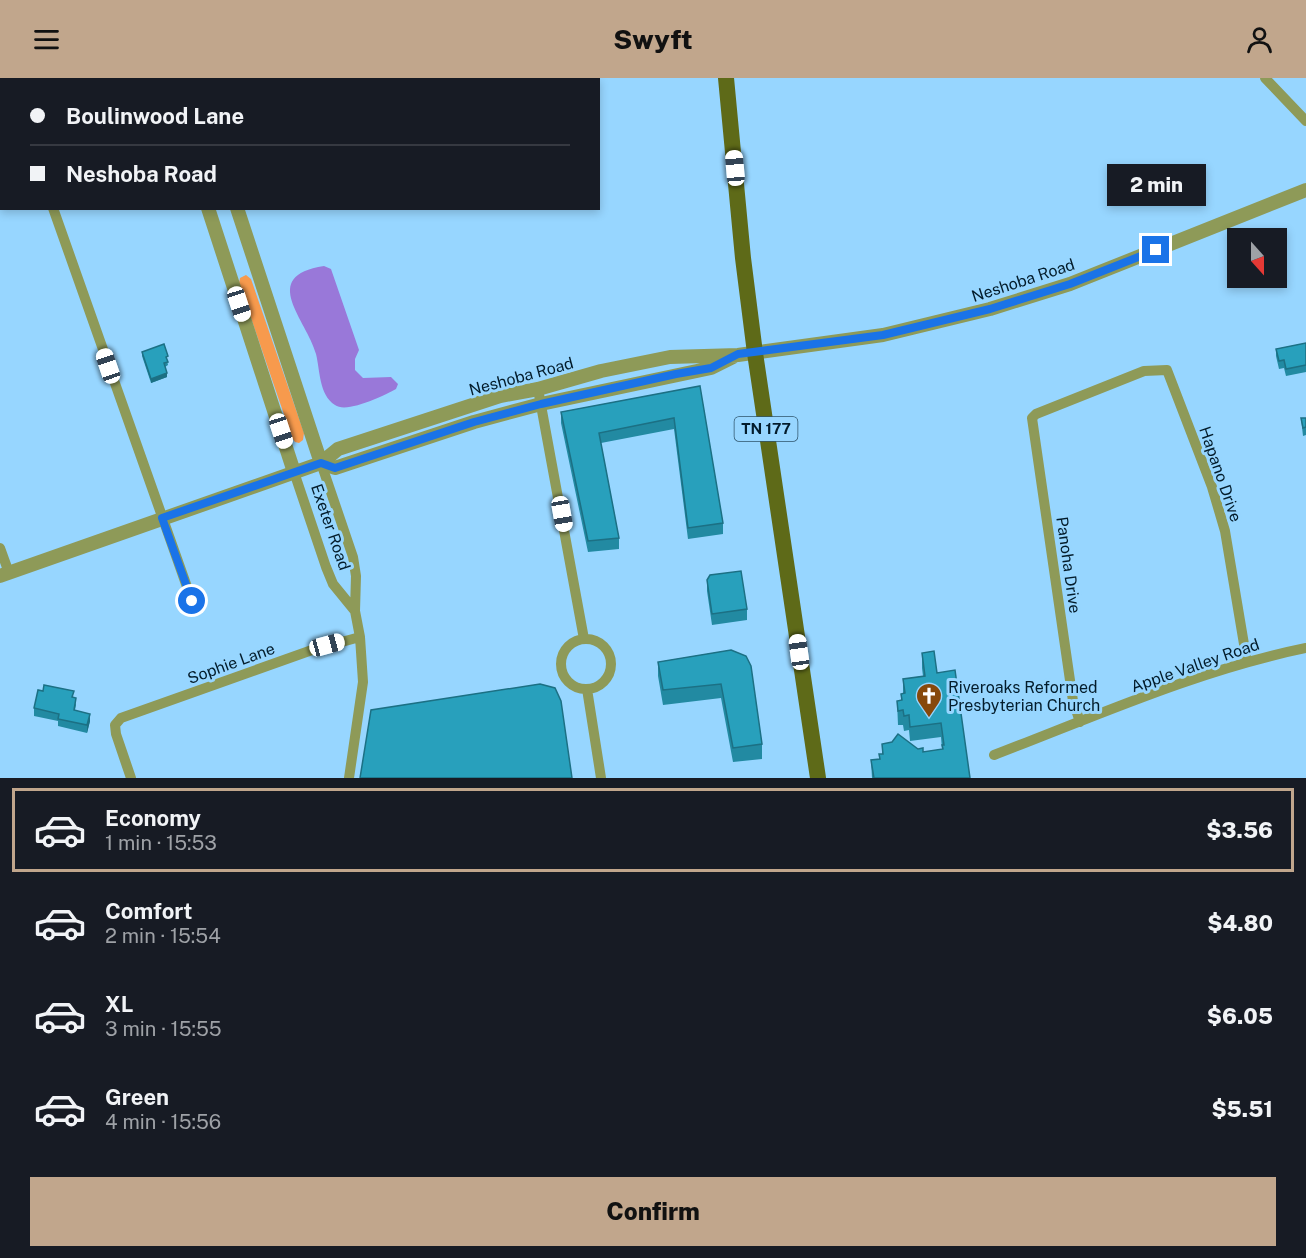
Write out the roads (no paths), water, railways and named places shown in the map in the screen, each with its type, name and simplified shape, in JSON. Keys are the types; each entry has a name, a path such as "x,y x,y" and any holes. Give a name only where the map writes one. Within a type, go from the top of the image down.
{"main road":[{"name":"TN 177","path":"726,78 743,258 755,353 818,778"}],"street":[{"path":"1265,78 1306,121"},
{"name":"Neshoba Road","path":"5,575 321,463 338,449 500,396 670,357 755,353 883,335 1024,299 1070,284 1306,190"},
{"path":"54,210 192,601"},
{"name":"Exeter Road","path":"209,210 326,567 333,584 355,611"},
{"name":"Exeter Road","path":"238,210 353,557 356,576 355,611 360,637 363,682 349,778"},
{"name":"Neshoba Road","path":"321,463 335,468 474,422 541,404 711,368 738,354"},
{"name":"Hapano Drive","path":"1036,414 1144,371 1167,370 1212,487 1225,531 1247,662"},
{"path":"538,389 584,639"},
{"name":"Panoha Drive","path":"1036,414 1032,418 1073,701 1080,722"},
{"path":"0,549 5,575"},
{"name":"Sophie Lane","path":"132,778 116,734 116,725 121,718 312,650 360,637"},
{"path":"584,639 599,642 605,648 611,662 610,670 602,684 587,689 573,686 563,676 561,669 563,652 568,645 584,639"},
{"name":"Apple Valley Road","path":"994,755 1247,662 1306,648"},
{"path":"587,689 601,778"}],"place":[{"name":"Riveroaks Reformed Presbyterian Church","path":"929,719"}]}
